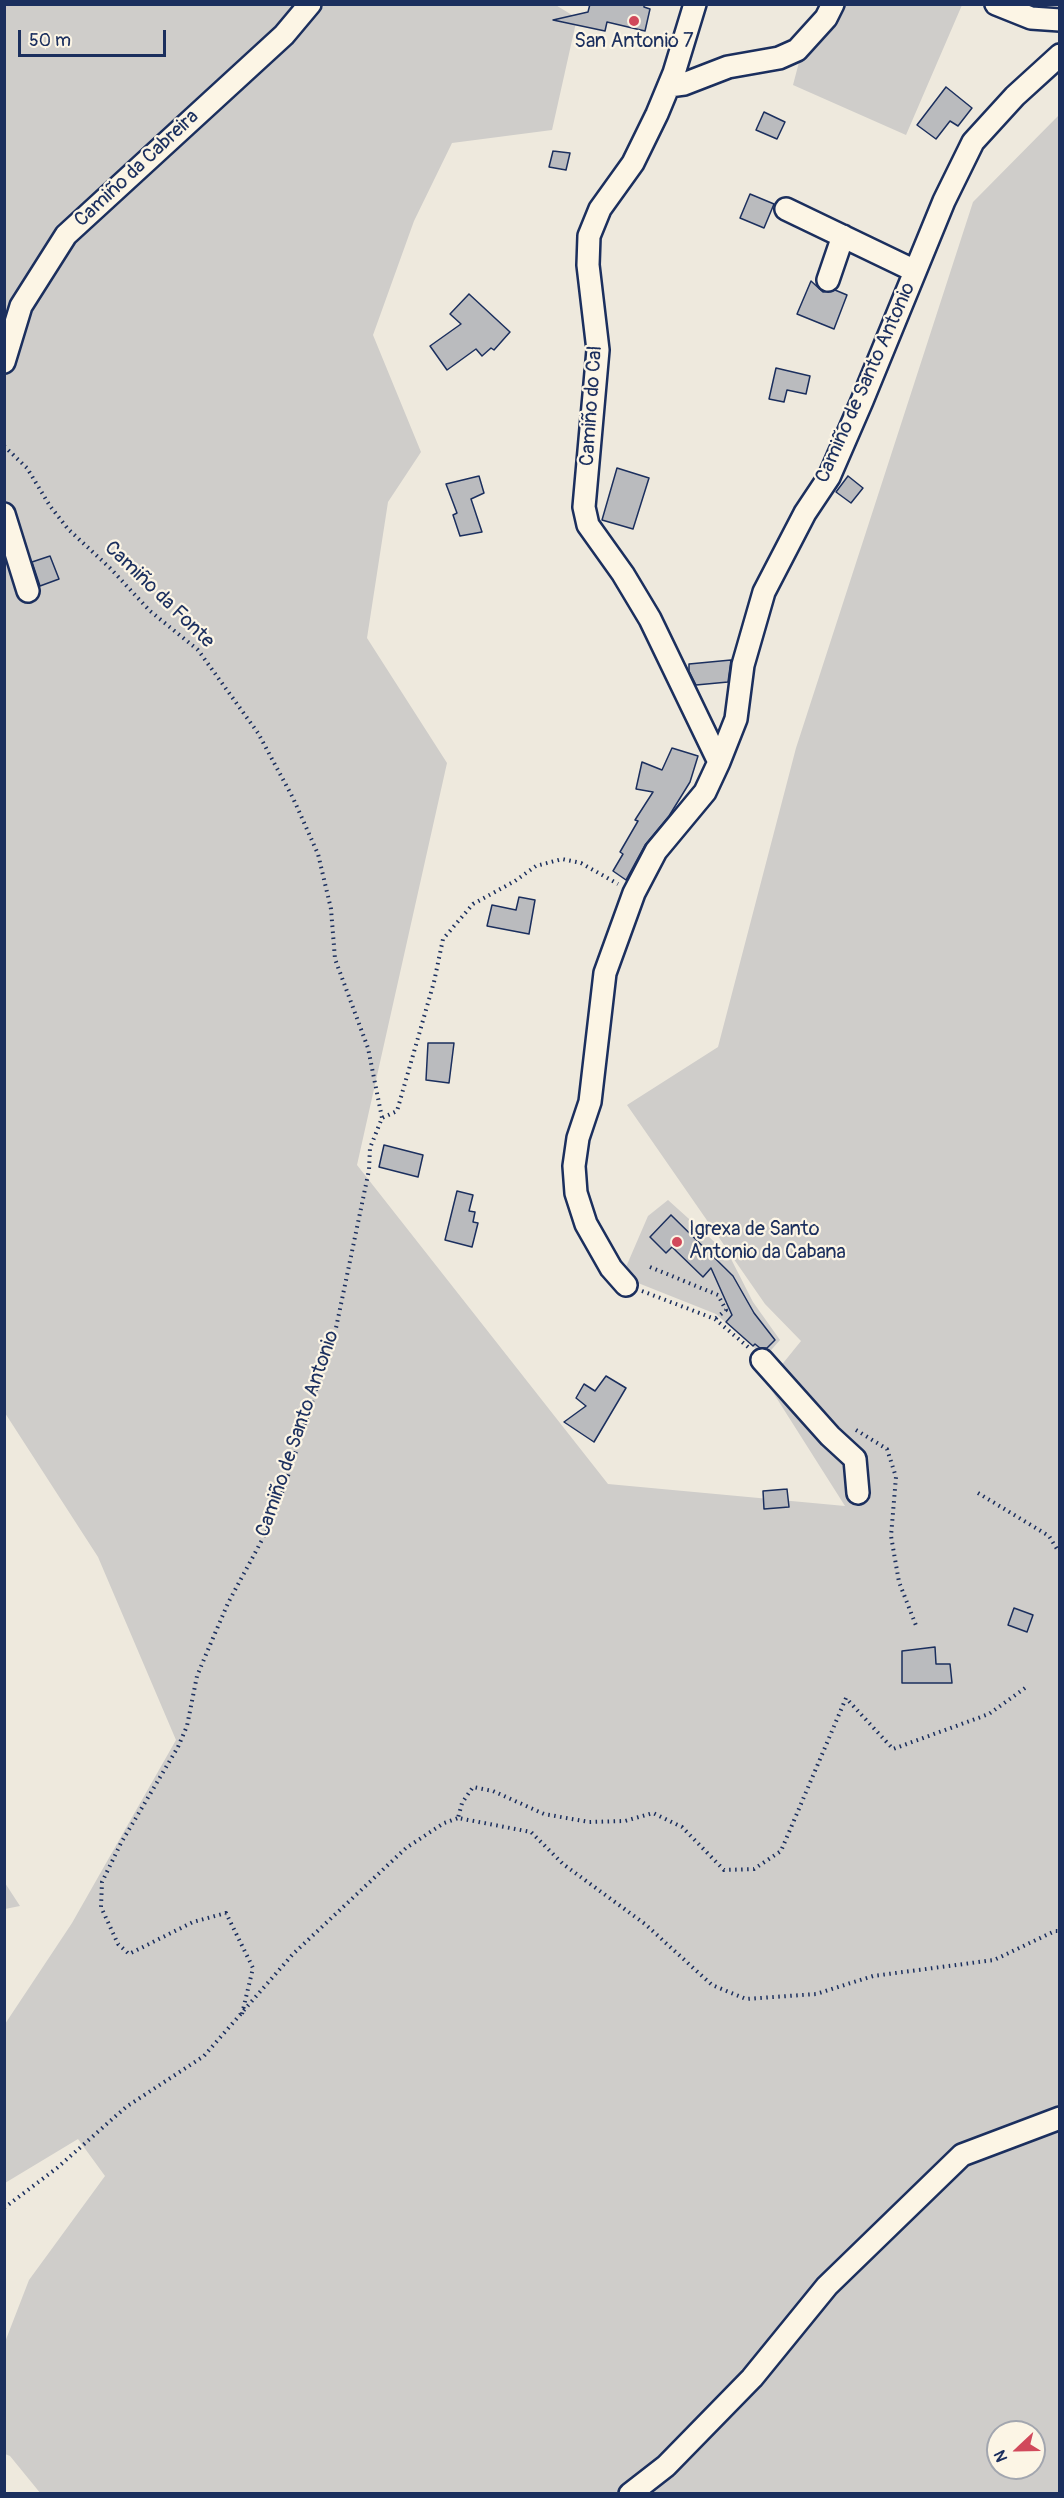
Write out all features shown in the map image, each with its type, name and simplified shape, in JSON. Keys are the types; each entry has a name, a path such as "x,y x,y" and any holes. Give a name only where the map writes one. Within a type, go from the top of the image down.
{"street":[{"name":"Camiño da Cabreira","path":"4,362 21,306 66,235 284,35 310,4"},
{"name":"Camiño do Cal","path":"695,4 669,86 633,163 600,209 589,236 588,265 598,350 584,507 588,525 650,619 720,762"},
{"path":"669,86 684,84 728,67 779,58 796,51 826,18 833,4"},
{"path":"996,4 1031,18 1059,20"},
{"name":"Camiño de Santo Antonio","path":"626,1285 611,1268 586,1224 576,1193 574,1166 578,1138 590,1102 605,973 634,894 656,851 705,792 720,762 736,719 743,665 764,592 806,513 829,477 944,201 973,142 1015,96 1055,62 1059,55"},
{"path":"786,209 915,271"},
{"path":"828,280 843,236"},
{"path":"4,514 28,591"},
{"path":"762,1360 830,1436 855,1459 858,1493"},
{"path":"630,2493 674,2458 752,2378 827,2286 962,2155 1059,2118"}],"path":[{"name":"Camiño da Fonte","path":"4,446 27,468 50,506 68,529 110,568 150,611 198,650 258,733 293,798 318,854 330,909 335,959 368,1048 382,1118"},
{"name":"Camiño de Santo Antonio","path":"242,2014 253,1968 226,1913 193,1922 129,1954 118,1944 101,1907 102,1882 121,1843 178,1747 187,1726 197,1676 228,1603 269,1527 286,1482 336,1328 369,1170 370,1148 382,1118 397,1111 434,982 443,939 473,904 516,881 536,866 562,859 581,863 634,894"},
{"path":"626,1285 715,1319 726,1310 718,1296 650,1267"},
{"path":"978,1493 1048,1536 1057,1549 1059,1546"},
{"path":"458,1818 462,1803 473,1787 493,1791 544,1814 589,1822 625,1821 653,1813 682,1827 724,1870 754,1869 781,1851 846,1698 893,1749 989,1714 1026,1688"},
{"path":"4,2208 57,2168 126,2107 204,2056 294,1954 406,1848 444,1822 458,1818 531,1832 563,1864 645,1924 712,1985 746,1999 816,1994 873,1976 994,1960 1055,1930 1059,1931"},
{"path":"855,2493 866,2493"}],"shaded area":[{"path":"554,4 577,18 552,130 452,143 414,221 373,335 421,452 388,502 367,638 447,763 357,1165 608,1484 845,1506 767,1383 801,1341 765,1304 627,1105 718,1047 796,748 973,202 1059,115 1059,2493 41,2494 10,2456 5,2454 5,2342 29,2280 105,2176 78,2139 5,2183 5,2024 72,1923 176,1740 98,1557 5,1413 5,5"},
{"path":"839,5 962,5 906,135 793,85 803,47"},
{"path":"668,1200 729,1255 753,1302 780,1340 765,1357 716,1314 633,1281 626,1267 648,1216"},
{"path":"5,1883 20,1906 5,1909"}],"building":[{"path":"590,4 644,4 644,7 650,9 645,31 607,22 605,31 553,20 588,12"},
{"path":"946,87 972,108 958,126 950,121 936,139 917,125"},
{"path":"764,112 785,122 777,139 756,130"},
{"path":"553,151 570,153 566,170 549,167"},
{"path":"750,194 774,204 764,228 740,218"},
{"path":"811,281 823,292 835,290 847,295 834,329 797,314"},
{"path":"469,294 510,332 494,350 491,348 482,356 476,349 447,370 430,346 461,324 450,314"},
{"path":"776,368 810,376 806,394 787,390 784,402 769,399"},
{"path":"617,468 649,478 633,529 602,520"},
{"path":"479,476 484,493 471,499 482,532 460,536 453,515 457,513 446,484"},
{"path":"848,476 863,488 851,503 836,492"},
{"path":"50,556 59,579 40,586 32,562"},
{"path":"731,660 728,682 696,685 689,671 689,664"},
{"path":"672,748 698,756 690,782 669,816 645,845 626,880 613,871 623,854 620,852 638,821 635,820 653,792 636,789 642,762 662,770"},
{"path":"519,897 535,900 529,934 487,926 492,905 516,910"},
{"path":"428,1043 454,1043 449,1083 426,1080"},
{"path":"384,1145 423,1155 418,1177 379,1167"},
{"path":"457,1191 473,1195 469,1211 475,1212 473,1222 478,1223 472,1247 445,1240"},
{"path":"671,1215 733,1276 754,1313 775,1340 767,1348 760,1348 755,1344 753,1346 726,1322 732,1315 711,1268 703,1277 672,1247 666,1253 650,1237"},
{"path":"606,1376 626,1388 594,1442 564,1422 586,1406 576,1398 584,1384 595,1391"},
{"path":"787,1489 789,1507 764,1509 763,1491"},
{"path":"1014,1608 1033,1615 1027,1632 1008,1625"},
{"path":"935,1647 936,1664 950,1664 952,1683 902,1683 902,1651"}],"place":[{"name":"San Antonio 7","path":"634,21"},
{"name":"Igrexa de Santo Antonio da Cabana","path":"677,1242"}]}
